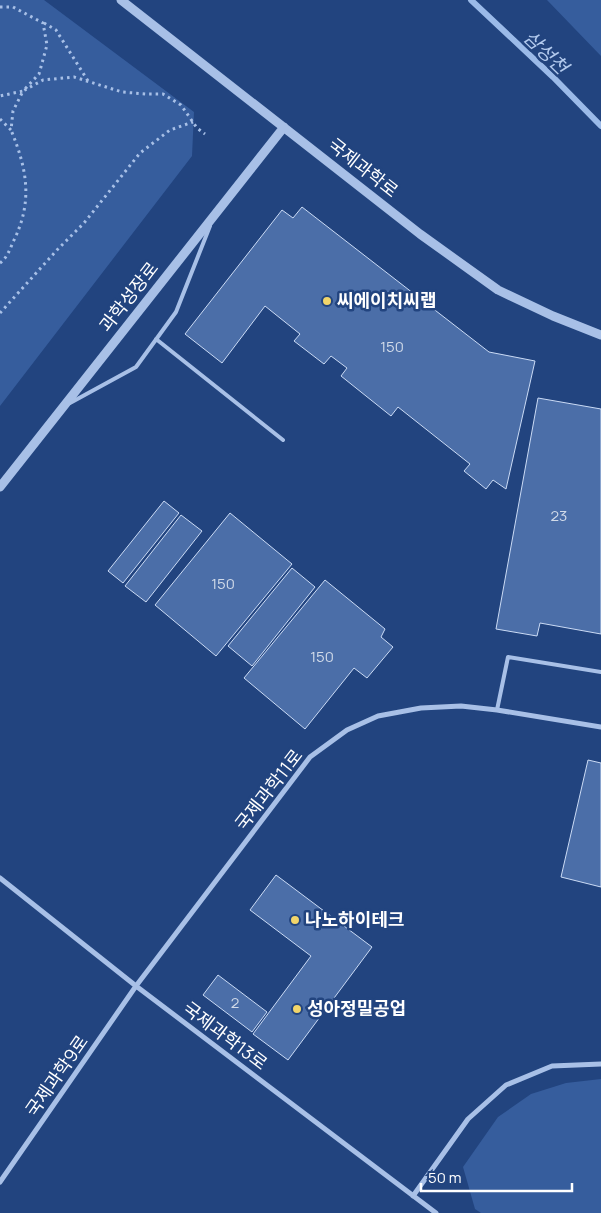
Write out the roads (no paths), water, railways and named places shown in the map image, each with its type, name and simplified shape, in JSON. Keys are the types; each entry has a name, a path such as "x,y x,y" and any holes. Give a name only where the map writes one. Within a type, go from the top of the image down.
{"street":[{"name":"국제과학로","path":"121,0 420,234 498,290 553,316 601,335"},
{"name":"과학성장로","path":"0,486 284,127"},
{"name":"국제과학11로","path":"136,986 310,757 347,730 378,716 421,708 461,706 601,727"},
{"name":"국제과학13로","path":"0,878 136,986 436,1213"},
{"name":"국제과학9로","path":"0,1182 136,986"},
{"path":"413,1196 468,1119 506,1085 552,1066 601,1064"}],"lane":[{"path":"63,406 136,367 176,312 214,216"},
{"path":"156,339 283,440"},
{"path":"497,710 508,657 601,672"}],"waterway":[{"name":"삼성천","path":"471,0 553,77 601,126"}],"place":[{"name":"씨에이치씨랩","path":"327,301"},
{"name":"나노하이테크","path":"295,920"},
{"name":"성아정밀공업","path":"297,1009"}]}
